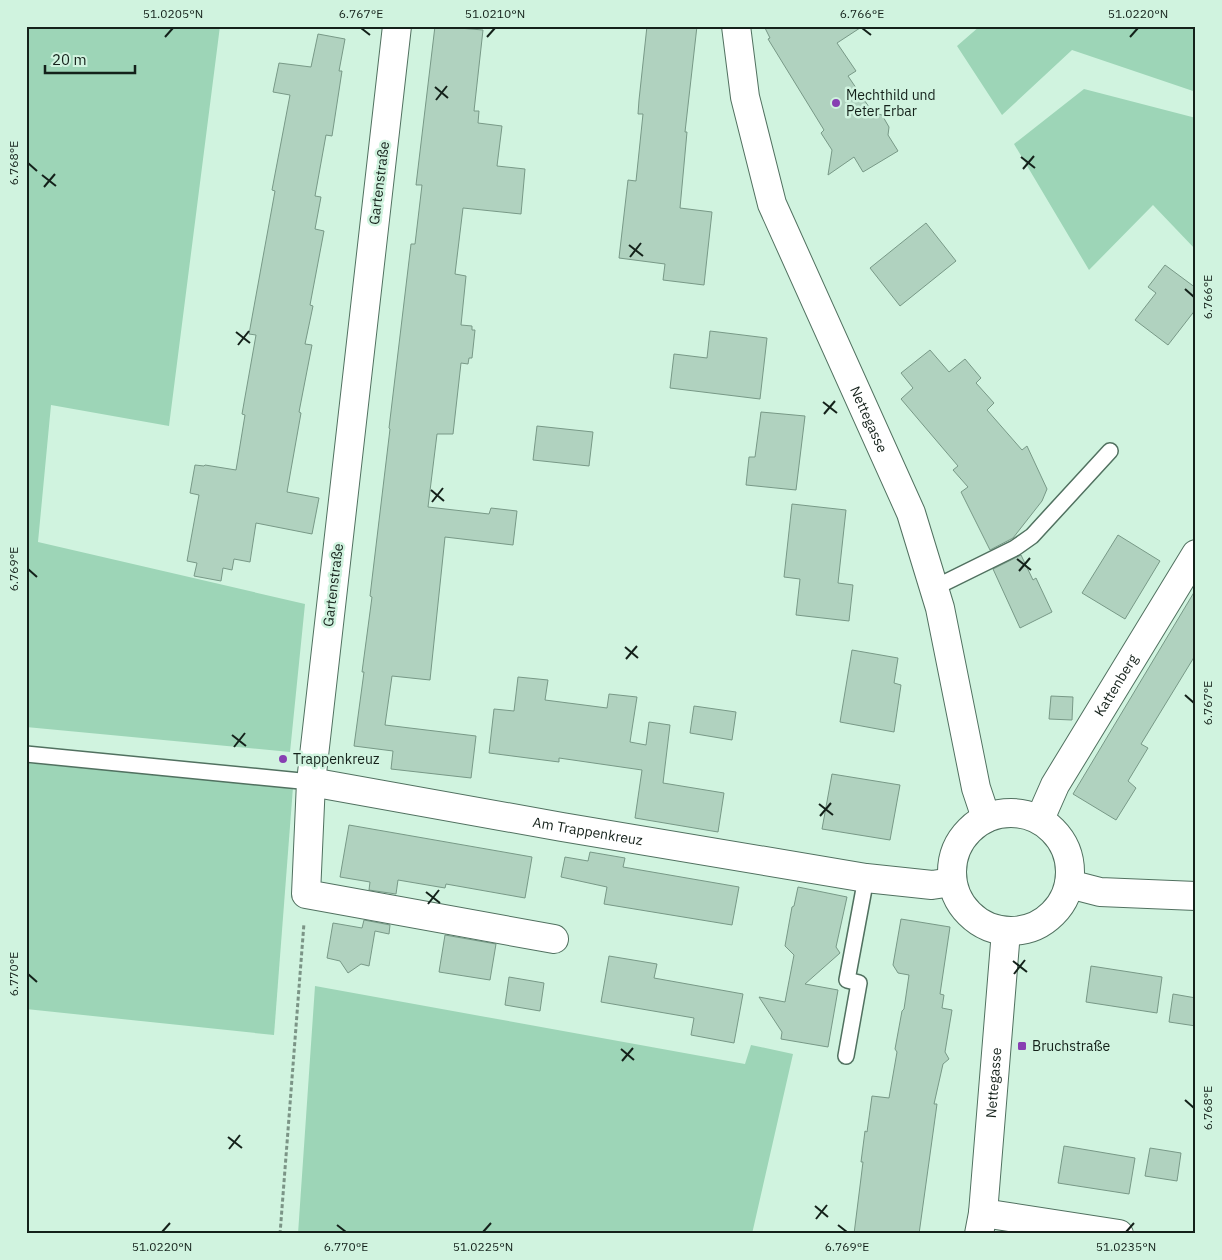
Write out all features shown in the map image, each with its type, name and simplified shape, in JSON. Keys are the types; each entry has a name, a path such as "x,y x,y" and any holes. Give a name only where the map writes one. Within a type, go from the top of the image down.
{"street":[{"name":"Gartenstraße","path":"306,894 311,782 397,26"},
{"name":"Nettegasse","path":"736,26 745,97 772,204 911,513 940,608 976,788 986,818"},
{"name":"Kattenberg","path":"1040,819 1055,785 1196,554"},
{"name":"Am Trappenkreuz","path":"311,782 562,827 866,878 932,885 952,882"},
{"path":"1004,813 1022,813 1040,819 1055,831 1065,847 1070,865 1070,884 1064,900 1053,914 1040,924 1024,930 1006,931 987,927 971,916 959,900 952,882 952,866 955,851 962,838 973,826 986,818 1004,813"},
{"path":"1070,884 1100,892 1196,896"},
{"path":"306,894 554,939"},
{"name":"Nettegasse","path":"981,1223 1006,931"},
{"path":"981,1223 1119,1234"}],"lane":[{"path":"934,588 1015,548 1032,536 1110,451"},
{"path":"26,754 311,782"},
{"path":"846,1056 859,983 848,980 866,878"}],"path":[{"path":"280,1234 306,894"}],"green space":[{"path":"26,26 220,26 169,426 51,405 38,542 305,604 290,752 26,727"},
{"path":"980,26 1196,26 1196,92 1072,50 1002,115 957,46"},
{"path":"1084,89 1196,118 1196,250 1153,205 1089,270 1014,144"},
{"path":"26,763 293,787 274,1035 26,1009"},
{"path":"315,986 745,1064 751,1045 793,1054 752,1234 298,1234"}],"building":[{"path":"435,26 483,30 474,111 479,111 478,123 502,126 497,166 525,169 521,214 463,208 455,274 466,276 461,325 472,326 472,330 475,330 472,358 469,358 468,364 461,363 453,434 437,434 428,507 489,514 491,508 517,511 513,545 445,537 430,680 392,676 385,725 476,736 471,778 391,769 393,751 354,746 364,672 362,672 372,597 370,596 411,244 415,244 422,185 416,185"},
{"path":"647,26 697,26 685,132 687,132 680,208 712,212 704,285 663,280 665,264 619,258 628,180 636,181 643,114 638,114"},
{"path":"764,26 863,26 837,43 856,71 848,76 873,113 882,115 889,127 888,135 898,151 863,172 854,157 828,175 832,150 821,133 824,130 768,39 770,38"},
{"path":"318,34 345,39 339,71 342,71 332,136 326,135 315,196 321,197 315,229 324,231 310,305 313,306 305,344 312,345 299,412 301,413 287,492 319,498 312,534 256,523 250,562 234,559 232,570 223,568 221,581 194,576 197,563 187,561 199,495 190,493 195,465 236,470 245,415 242,414 256,335 249,334 275,191 272,190 290,95 273,92 279,63 311,67"},
{"path":"926,223 956,261 900,306 870,268"},
{"path":"1165,265 1196,288 1196,309 1168,345 1135,320 1156,293 1148,287"},
{"path":"710,331 767,338 760,399 670,388 674,354 707,358"},
{"path":"930,350 949,372 965,359 981,378 976,383 994,403 987,410 1022,450 1027,446 1047,489 1042,501 1013,538 990,550 961,492 968,487 953,470 958,466 901,399 913,388 901,373"},
{"path":"761,412 805,416 796,490 746,485 749,457 755,457"},
{"path":"537,426 593,432 589,466 533,460"},
{"path":"792,504 846,510 838,583 853,585 849,621 796,615 800,579 784,577"},
{"path":"1118,535 1160,561 1125,619 1082,593"},
{"path":"1021,555 1033,580 1036,578 1052,612 1020,628 993,569"},
{"path":"1196,589 1196,654 1141,744 1148,748 1128,781 1136,788 1116,820 1073,794"},
{"path":"852,650 898,658 894,683 901,685 894,732 840,722"},
{"path":"518,677 548,680 545,700 607,708 609,694 637,697 630,742 646,745 649,722 670,725 663,783 724,793 718,832 635,818 642,770 559,758 559,762 489,753 494,709 514,711"},
{"path":"1051,696 1073,697 1072,720 1049,719"},
{"path":"694,706 736,712 732,740 690,733"},
{"path":"832,774 900,785 890,840 822,829"},
{"path":"349,825 532,857 525,898 446,884 445,888 398,880 396,894 369,890 370,882 340,877"},
{"path":"590,852 625,858 623,867 739,887 732,925 604,904 607,887 561,877 565,857 588,861"},
{"path":"798,887 847,897 836,947 840,953 805,984 838,990 828,1047 781,1039 782,1032 759,997 785,1002 794,955 785,946 792,907 794,906"},
{"path":"901,919 950,927 940,994 944,995 942,1008 952,1010 945,1052 949,1059 943,1064 934,1104 937,1104 919,1234 854,1234 865,1131 867,1132 872,1096 889,1098 897,1052 895,1049 902,1011 904,1009 909,975 898,973 893,965"},
{"path":"364,920 390,925 389,934 375,931 369,966 361,964 348,973 340,961 327,958 333,923 362,928"},
{"path":"445,935 496,944 490,980 439,972"},
{"path":"609,956 657,964 654,978 743,994 734,1043 691,1035 694,1018 601,1002"},
{"path":"1091,966 1162,977 1157,1013 1086,1002"},
{"path":"509,977 544,983 540,1011 505,1005"},
{"path":"1173,994 1196,998 1196,1026 1169,1022"},
{"path":"1064,1146 1135,1158 1129,1194 1058,1183"},
{"path":"1150,1148 1181,1153 1177,1181 1145,1176"}],"place":[{"name":"Mechthild und Peter Erbar","path":"836,103"},
{"name":"Trappenkreuz","path":"283,759"},
{"name":"Bruchstraße","path":"1022,1046"}]}
